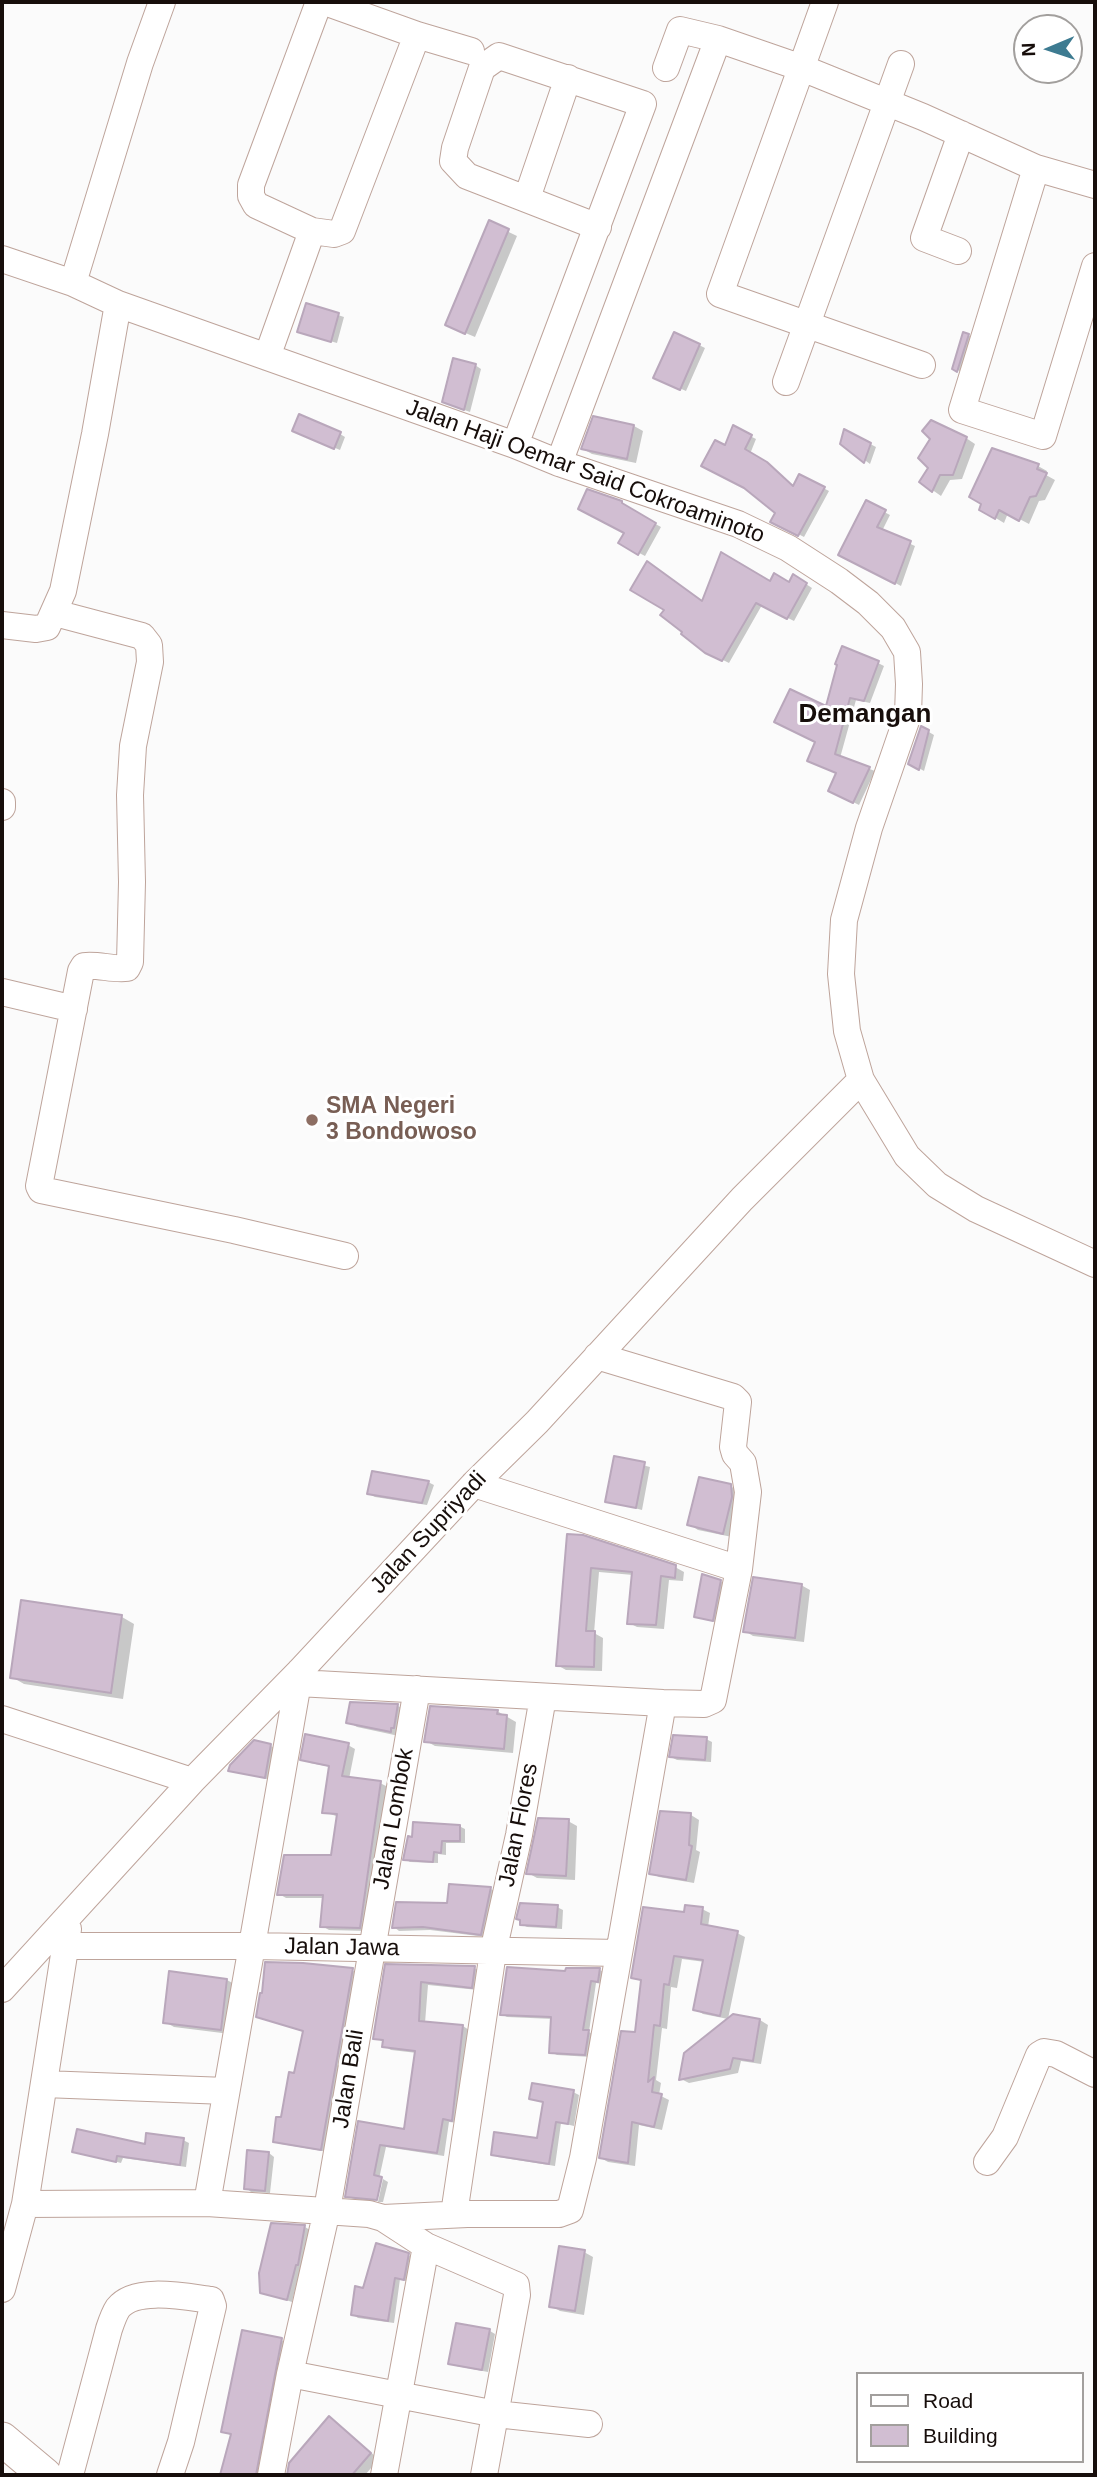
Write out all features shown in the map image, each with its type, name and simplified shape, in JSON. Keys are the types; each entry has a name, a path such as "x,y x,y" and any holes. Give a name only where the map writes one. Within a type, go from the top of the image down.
{"main road":[{"path":"2,2440 46,2475"}],"street":[{"path":"73,283 140,63 162,2"},
{"path":"319,2 251,185 251,195 256,205 312,231 334,234 342,231 418,35"},
{"path":"326,2 471,51"},
{"path":"825,2 720,294 922,365"},
{"path":"666,68 680,30 718,39 802,68 887,102 1036,168 1095,185"},
{"path":"559,463 718,39"},
{"path":"515,445 598,227 643,104 499,56 482,68 453,161 467,176 598,227"},
{"path":"786,382 901,64"},
{"path":"527,198 568,78"},
{"path":"958,251 924,238 961,134"},
{"path":"1036,168 962,411 1043,436 1095,265"},
{"path":"267,357 312,231"},
{"name":"Jalan Haji Oemar Said Cokroaminoto","path":"2,259 73,283 118,304 559,463 738,524 788,548 868,603 893,628 906,652 909,684 908,715 869,828 844,920 841,974 847,1031 861,1080 907,1156 936,1185 976,1209 1095,1264"},
{"path":"2,625 36,629 47,627 63,591 93,447 118,304"},
{"path":"55,613 142,636 149,645 150,662 133,746 130,795 130,962 127,968 120,969 84,966 39,1186 41,1190 345,1256"},
{"path":"2,992 74,1009"},
{"name":"Jalan Supriyadi","path":"2,1989 192,1781 299,1677 474,1484 537,1422 742,1199 861,1080"},
{"path":"207,2203 299,1677 417,1689 543,1697 704,1704 713,1700 739,1569 748,1492 743,1463 733,1447 737,1399 597,1356"},
{"path":"474,1484 739,1569"},
{"name":"Jalan Lombok","path":"370,1949 417,1689"},
{"name":"Jalan Flores","path":"454,2214 493,1952 519,1835 543,1697"},
{"path":"383,2218 454,2214 559,2214 570,2210 583,2158 663,1703"},
{"path":"2,1720 192,1781"},
{"path":"2,2288 25,2204 70,1914"},
{"name":"Jalan Jawa","path":"65,1946 253,1946 619,1953"},
{"name":"Jalan Bali","path":"271,2475 290,2374 327,2210 370,1949"},
{"path":"986,2162 1005,2137 1039,2055 1044,2052 1056,2054 1095,2074"},
{"path":"44,2084 226,2091"},
{"path":"25,2204 207,2203 369,2214 383,2218 426,2246 516,2285 517,2295 484,2475"},
{"path":"384,2475 426,2246"},
{"path":"70,2475 109,2329 118,2307 151,2294 211,2300 213,2306 181,2442 170,2475"},
{"path":"290,2374 496,2414 589,2424"}],"building":[{"path":"489,220 509,229 465,334 445,325"},
{"path":"306,303 339,313 331,342 297,332"},
{"path":"674,332 700,344 680,390 653,378"},
{"path":"963,332 969,334 957,372 952,369"},
{"path":"453,358 476,364 464,410 442,402"},
{"path":"299,414 341,432 334,449 292,431"},
{"path":"593,416 634,425 627,459 581,449"},
{"path":"931,420 967,437 953,475 940,475 932,492 919,482 928,468 918,458 930,439 922,431"},
{"path":"733,425 752,435 745,449 767,462 793,486 799,474 825,487 798,536 770,522 775,513 744,488 701,466 715,440 725,445"},
{"path":"844,429 871,443 864,463 840,444"},
{"path":"992,448 1039,464 1037,469 1047,473 1036,496 1030,497 1019,521 999,510 995,519 979,510 981,504 969,497"},
{"path":"587,489 622,501 656,523 638,555 618,543 624,533 578,509"},
{"path":"866,500 886,510 877,527 911,541 895,584 838,555"},
{"path":"721,552 770,581 774,573 789,582 793,574 807,583 787,619 756,603 722,661 705,653 681,634 682,632 660,615 664,610 630,590 647,561 702,601"},
{"path":"842,646 879,661 864,701 850,698 835,754 870,767 853,803 828,791 836,773 807,761 815,742 774,722 790,689 826,706 837,665 835,664"},
{"path":"921,726 929,730 919,770 908,764"},
{"path":"614,1456 645,1462 636,1508 605,1502"},
{"path":"372,1471 429,1481 422,1503 367,1494"},
{"path":"699,1477 731,1484 732,1497 723,1534 687,1525"},
{"path":"567,1534 583,1535 676,1565 675,1578 661,1576 656,1625 627,1624 632,1572 591,1568 586,1631 595,1631 594,1667 556,1666"},
{"path":"702,1574 721,1580 713,1621 694,1617"},
{"path":"753,1577 802,1584 795,1638 743,1632"},
{"path":"21,1600 122,1615 111,1693 10,1678"},
{"path":"350,1702 398,1704 394,1728 391,1728 391,1732 346,1723"},
{"path":"430,1706 498,1710 497,1714 507,1715 504,1749 424,1742"},
{"path":"305,1734 349,1743 342,1776 381,1781 360,1928 320,1927 323,1895 277,1895 284,1855 331,1855 337,1814 322,1813 329,1766 300,1760"},
{"path":"673,1735 707,1737 705,1760 669,1757"},
{"path":"254,1740 271,1744 265,1778 228,1771 230,1765"},
{"path":"660,1811 691,1813 689,1845 692,1846 686,1880 649,1874"},
{"path":"538,1818 569,1819 566,1876 526,1874"},
{"path":"413,1822 460,1825 460,1841 442,1841 441,1853 434,1852 433,1862 403,1860 408,1836 412,1837"},
{"path":"449,1884 491,1887 481,1935 423,1927 392,1928 396,1902 447,1903"},
{"path":"520,1903 558,1905 556,1927 520,1925 520,1920 516,1919"},
{"path":"685,1905 703,1907 701,1924 738,1931 720,2016 693,2010 703,1960 674,1956 669,1985 664,1984 660,2026 654,2025 648,2082 654,2077 652,2092 662,2094 654,2127 632,2122 628,2163 599,2158 621,2031 635,2032 641,1980 631,1978 643,1907 684,1912"},
{"path":"265,1962 353,1968 321,2150 273,2142 276,2117 281,2117 289,2072 294,2073 303,2031 256,2017"},
{"path":"385,1964 475,1966 472,1988 421,1982 419,2021 463,2025 452,2121 443,2119 437,2153 380,2145 374,2175 382,2177 377,2200 345,2197 358,2121 404,2129 415,2051 382,2047 383,2040 373,2039"},
{"path":"507,1967 565,1971 566,1968 600,1968 598,1982 591,1981 583,2030 589,2030 585,2055 549,2053 551,2017 500,2015"},
{"path":"169,1971 227,1979 221,2030 163,2023"},
{"path":"733,2014 760,2019 753,2061 733,2058 730,2069 679,2080 684,2053"},
{"path":"532,2083 574,2090 568,2124 556,2122 549,2164 491,2155 494,2132 537,2138 543,2102 529,2099"},
{"path":"77,2129 145,2144 146,2133 184,2138 180,2165 117,2156 116,2162 72,2152"},
{"path":"247,2150 269,2152 265,2191 244,2189"},
{"path":"271,2223 305,2225 298,2265 287,2300 260,2293 259,2273"},
{"path":"376,2243 409,2253 404,2280 395,2278 388,2321 351,2315 355,2286 363,2288"},
{"path":"559,2246 585,2250 575,2311 549,2307"},
{"path":"456,2323 490,2329 482,2370 448,2364"},
{"path":"242,2330 282,2338 256,2475 220,2475 231,2434 221,2432"},
{"path":"329,2416 371,2453 352,2475 287,2475 289,2463"}],"place":[{"name":"SMA Negeri 3 Bondowoso","path":"312,1120"}],"district":[{"name":"Demangan","path":"865,715"}]}
